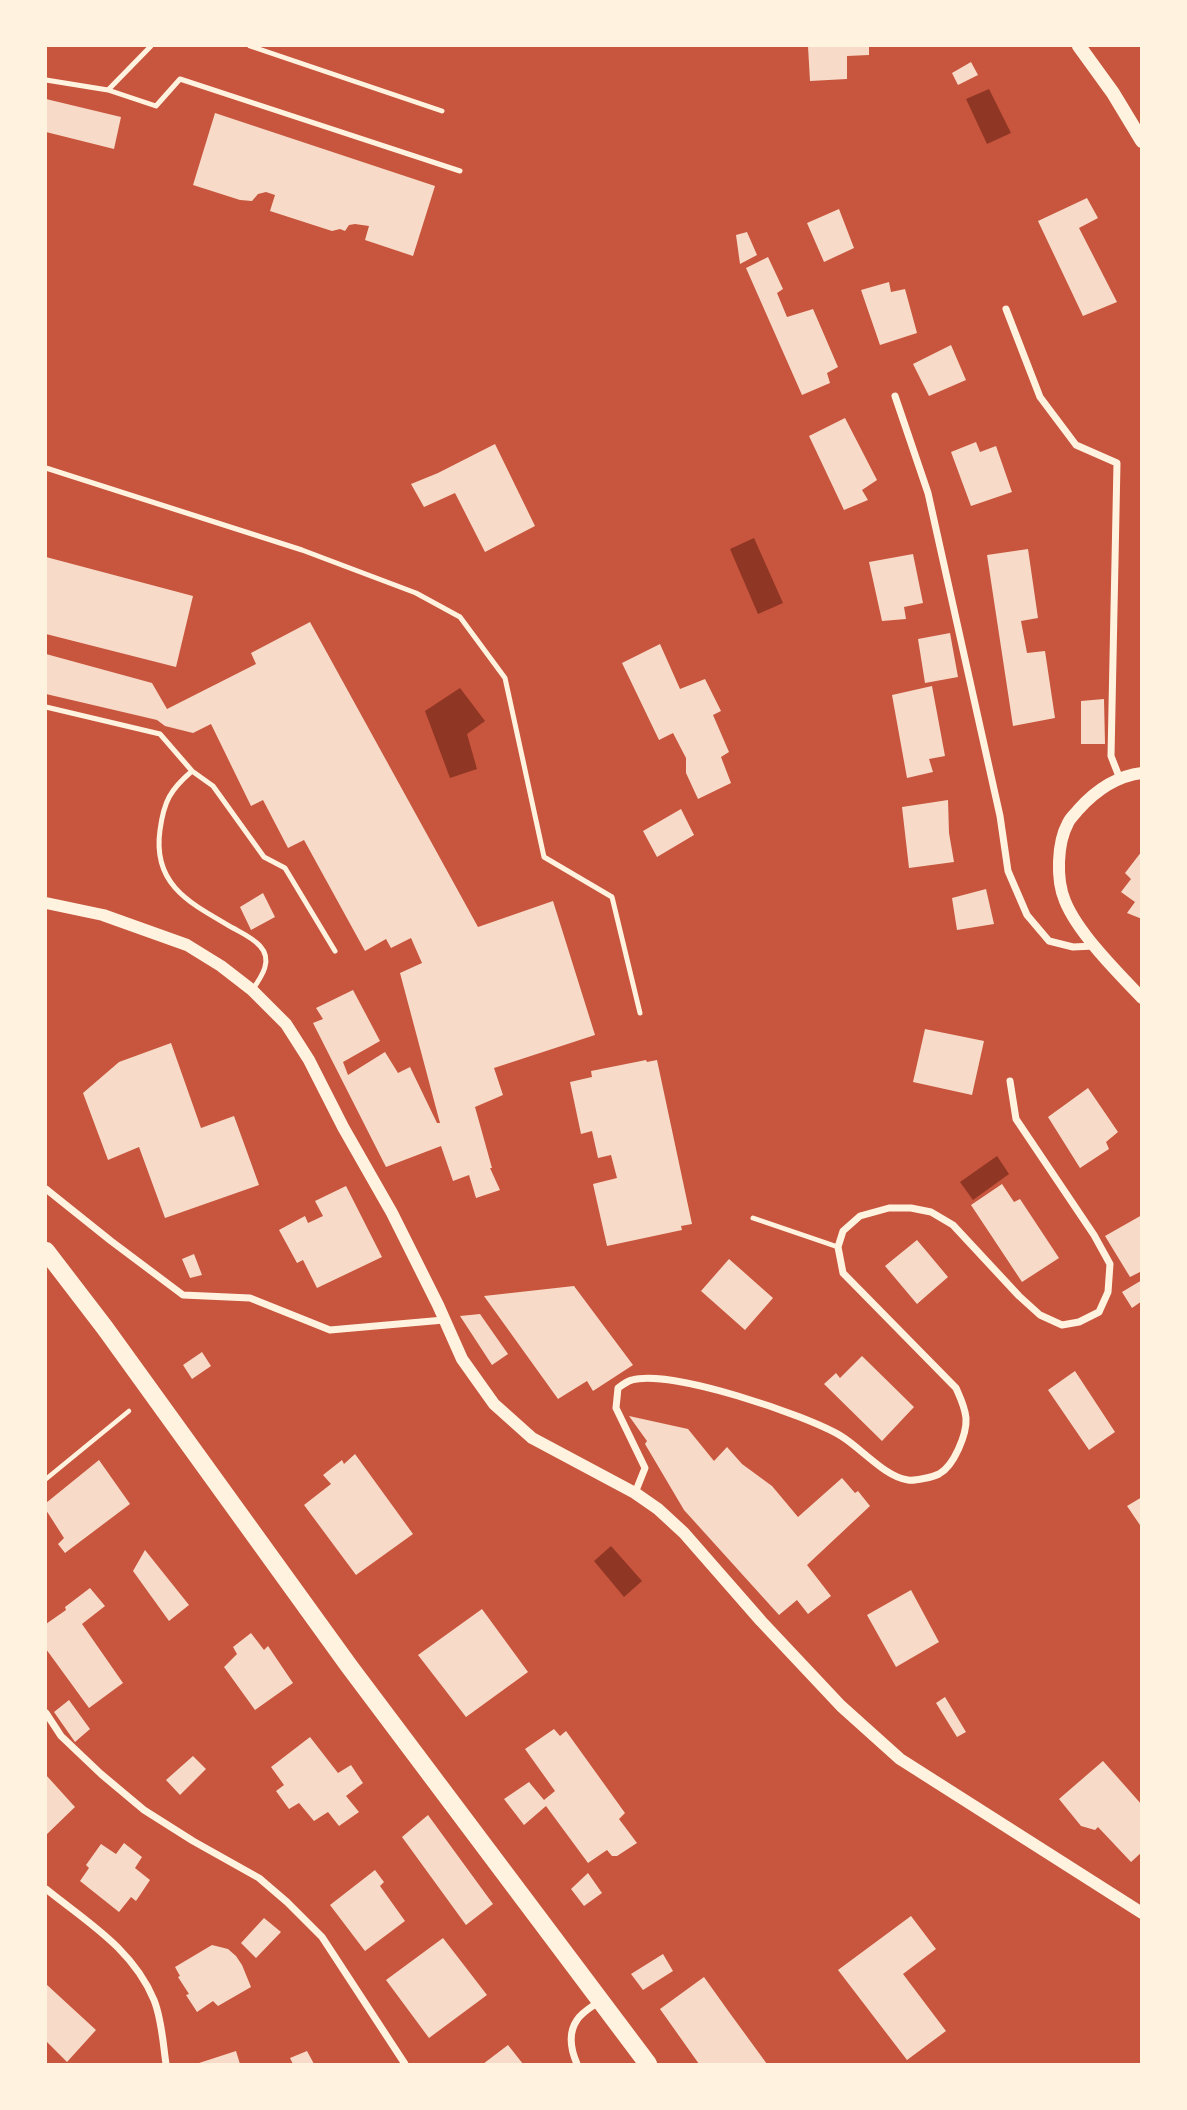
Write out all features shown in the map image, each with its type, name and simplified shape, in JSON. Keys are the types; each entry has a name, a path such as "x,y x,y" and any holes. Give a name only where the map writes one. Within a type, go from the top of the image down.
{"main road":[{"path":"1079,46 1113,93 1142,141"},
{"path":"46,1251 105,1328 349,1666 648,2064"}],"street":[{"path":"1006,309 1040,397 1076,445 1117,463 1111,756 1120,779"},
{"path":"895,396 928,494 1000,816 1009,870 1027,915 1049,941 1073,947 1095,946"},
{"path":"1142,773 1109,783 1088,799 1068,823 1059,853 1058,878 1065,902 1095,946 1142,998"},
{"path":"46,903 103,915 187,945 252,990 286,1024 309,1060 392,1213 462,1359 494,1404 532,1438 635,1493 658,1509 684,1532 761,1621 841,1706 900,1759 1142,1913"},
{"path":"635,1493 645,1468 616,1408 618,1388 632,1380 694,1383 790,1413 840,1435 886,1471 908,1480 940,1474 950,1462 962,1443 966,1419 956,1388 843,1273 838,1247 843,1231 860,1216 889,1208 931,1212 953,1225 1040,1315 1062,1325 1079,1322 1099,1312 1108,1292 1110,1264 1094,1235 1016,1119 1010,1081"},
{"path":"46,1189 183,1294 250,1298 330,1330 444,1320"},
{"path":"46,1713 61,1736 144,1810 258,1878 287,1902 322,1937 405,2064"},
{"path":"46,1889 116,1944 140,1972 155,2003 166,2064"},
{"path":"577,2064 571,2038 578,2018 600,2001"}],"lane":[{"path":"108,90 151,46"},
{"path":"250,46 442,111"},
{"path":"46,80 108,90 156,106 180,79 460,171"},
{"path":"46,468 302,550 416,593 460,617 505,678 544,857 612,897 640,1013"},
{"path":"46,707 160,734 192,771 213,786 264,857 285,868 335,951"},
{"path":"192,771 178,783 163,806 158,841 162,870 185,900 261,947 265,970 252,990"},
{"path":"753,1218 838,1247"}],"path":[{"path":"46,1479 151,1392"}],"shaded area":[{"path":"989,89 1011,133 987,144 966,99"},
{"path":"754,538 783,603 758,614 730,549"},
{"path":"460,688 485,721 467,734 477,769 450,778 425,711"},
{"path":"997,1156 1009,1174 973,1200 960,1182"},
{"path":"611,1546 642,1581 624,1597 594,1561"}],"building":[{"path":"808,46 869,46 869,55 847,56 847,79 810,81"},
{"path":"971,62 978,75 958,85 952,73"},
{"path":"46,99 121,117 114,149 46,132"},
{"path":"215,113 435,186 413,256 365,240 369,226 355,224 349,225 345,231 332,231 270,211 275,195 266,192 258,194 252,201 240,200 193,185"},
{"path":"1087,198 1098,218 1079,228 1117,302 1083,316 1038,221"},
{"path":"839,209 854,248 824,262 807,223"},
{"path":"747,232 757,255 740,264 736,235"},
{"path":"768,257 783,289 777,293 787,317 813,309 838,367 827,373 830,383 802,395 746,268"},
{"path":"889,282 891,292 905,289 917,333 880,345 861,290"},
{"path":"951,345 966,380 929,396 913,364"},
{"path":"845,418 877,480 862,490 868,500 844,510 809,436"},
{"path":"976,442 980,452 996,446 1012,492 971,506 951,452"},
{"path":"495,444 535,526 485,552 455,493 424,507 411,484"},
{"path":"1028,549 1038,618 1021,621 1027,653 1045,651 1055,718 1013,726 987,555"},
{"path":"913,554 923,603 904,607 906,619 882,621 869,562"},
{"path":"46,557 193,596 176,667 46,634"},
{"path":"310,622 478,927 553,901 595,1035 494,1068 503,1095 475,1107 490,1168 500,1190 476,1198 469,1175 453,1181 441,1146 386,1167 313,1023 323,1019 316,1008 353,990 380,1041 343,1062 348,1075 385,1052 398,1073 410,1067 437,1123 440,1123 400,973 422,963 411,938 391,948 386,939 365,951 304,840 288,848 263,800 251,806 211,724 193,733 165,726 157,720 46,694 46,654 152,683 167,709 256,664 251,653"},
{"path":"950,633 958,677 925,683 918,639"},
{"path":"660,644 680,689 705,679 721,711 713,715 729,752 721,757 731,783 698,799 686,773 686,758 673,733 659,740 622,663"},
{"path":"932,686 945,756 929,759 933,772 907,778 892,695"},
{"path":"1104,699 1105,744 1081,744 1081,701"},
{"path":"948,800 949,833 954,862 909,868 902,807"},
{"path":"681,809 694,835 657,857 643,831"},
{"path":"1142,851 1142,919 1127,913 1135,902 1121,892 1131,879 1125,873"},
{"path":"986,889 994,924 957,930 952,898"},
{"path":"263,893 275,917 251,930 240,907"},
{"path":"925,1029 984,1041 972,1095 913,1082"},
{"path":"171,1043 201,1128 234,1116 259,1185 165,1218 139,1147 108,1160 83,1093 119,1062"},
{"path":"657,1060 692,1224 681,1226 682,1230 607,1246 593,1184 617,1178 611,1155 598,1158 592,1131 581,1134 570,1082 592,1077 591,1071"},
{"path":"1088,1088 1118,1132 1106,1142 1109,1149 1080,1168 1048,1117"},
{"path":"1002,1184 1014,1202 1020,1199 1059,1258 1022,1282 971,1205"},
{"path":"346,1186 382,1257 317,1288 303,1260 297,1263 279,1230 305,1216 308,1223 323,1216 315,1201"},
{"path":"1142,1215 1142,1271 1130,1277 1105,1236"},
{"path":"917,1240 948,1277 917,1304 885,1266"},
{"path":"194,1254 202,1275 190,1278 182,1259"},
{"path":"729,1259 773,1298 745,1330 701,1291"},
{"path":"1142,1280 1142,1301 1132,1308 1122,1292"},
{"path":"574,1286 633,1365 593,1391 587,1381 558,1399 484,1296"},
{"path":"480,1314 508,1354 492,1365 460,1316"},
{"path":"202,1352 211,1366 192,1379 183,1365"},
{"path":"862,1356 914,1407 882,1441 824,1384 836,1373 840,1378"},
{"path":"1075,1371 1115,1432 1089,1450 1048,1390"},
{"path":"629,1416 688,1429 714,1461 727,1447 742,1464 772,1486 798,1517 842,1478 855,1493 858,1491 870,1506 807,1565 831,1596 808,1614 797,1600 779,1615 684,1510 645,1444 647,1441"},
{"path":"355,1454 413,1534 356,1575 304,1505 331,1484 323,1475 342,1460 344,1464"},
{"path":"99,1460 130,1504 65,1553 58,1544 64,1538 46,1510 46,1503"},
{"path":"1142,1497 1142,1528 1127,1506"},
{"path":"145,1550 189,1605 169,1621 133,1571"},
{"path":"90,1588 105,1606 82,1624 123,1683 89,1708 46,1649 46,1624"},
{"path":"911,1590 939,1642 896,1667 867,1615"},
{"path":"482,1609 528,1672 466,1717 418,1655"},
{"path":"251,1633 264,1650 268,1646 293,1683 255,1710 224,1667 237,1654 233,1647"},
{"path":"945,1697 966,1732 957,1737 936,1703"},
{"path":"69,1700 90,1729 75,1742 54,1712"},
{"path":"554,1729 560,1736 566,1731 625,1813 619,1819 637,1843 617,1856 612,1856 607,1850 588,1863 546,1806 524,1825 504,1799 529,1782 544,1800 555,1791 525,1749"},
{"path":"310,1737 338,1773 351,1765 363,1783 346,1796 359,1812 339,1826 328,1812 314,1821 299,1803 289,1809 276,1791 284,1785 271,1767"},
{"path":"193,1756 206,1769 180,1795 166,1780"},
{"path":"1103,1761 1142,1805 1142,1852 1131,1862 1098,1827 1095,1830 1081,1826 1059,1799"},
{"path":"46,1775 75,1807 46,1835"},
{"path":"428,1815 493,1904 466,1925 402,1837"},
{"path":"124,1843 142,1857 135,1868 150,1880 136,1901 131,1897 119,1912 80,1881 89,1868 86,1865 101,1844 116,1854"},
{"path":"375,1870 384,1882 380,1886 405,1921 365,1951 330,1905"},
{"path":"588,1873 602,1893 584,1906 571,1889"},
{"path":"911,1916 936,1949 903,1974 946,2031 907,2060 838,1970"},
{"path":"264,1918 281,1932 256,1958 241,1943"},
{"path":"443,1938 487,1995 429,2038 386,1980"},
{"path":"212,1945 228,1949 236,1956 251,1987 218,2006 213,2001 197,2012 186,1995 189,1994 175,1967"},
{"path":"663,1954 673,1971 643,1990 631,1974"},
{"path":"704,1977 767,2064 699,2064 660,2009"},
{"path":"46,1984 96,2030 67,2062 46,2041"},
{"path":"508,2045 523,2064 483,2064"},
{"path":"236,2051 240,2064 196,2064"},
{"path":"307,2051 314,2064 293,2064 290,2058"}]}
